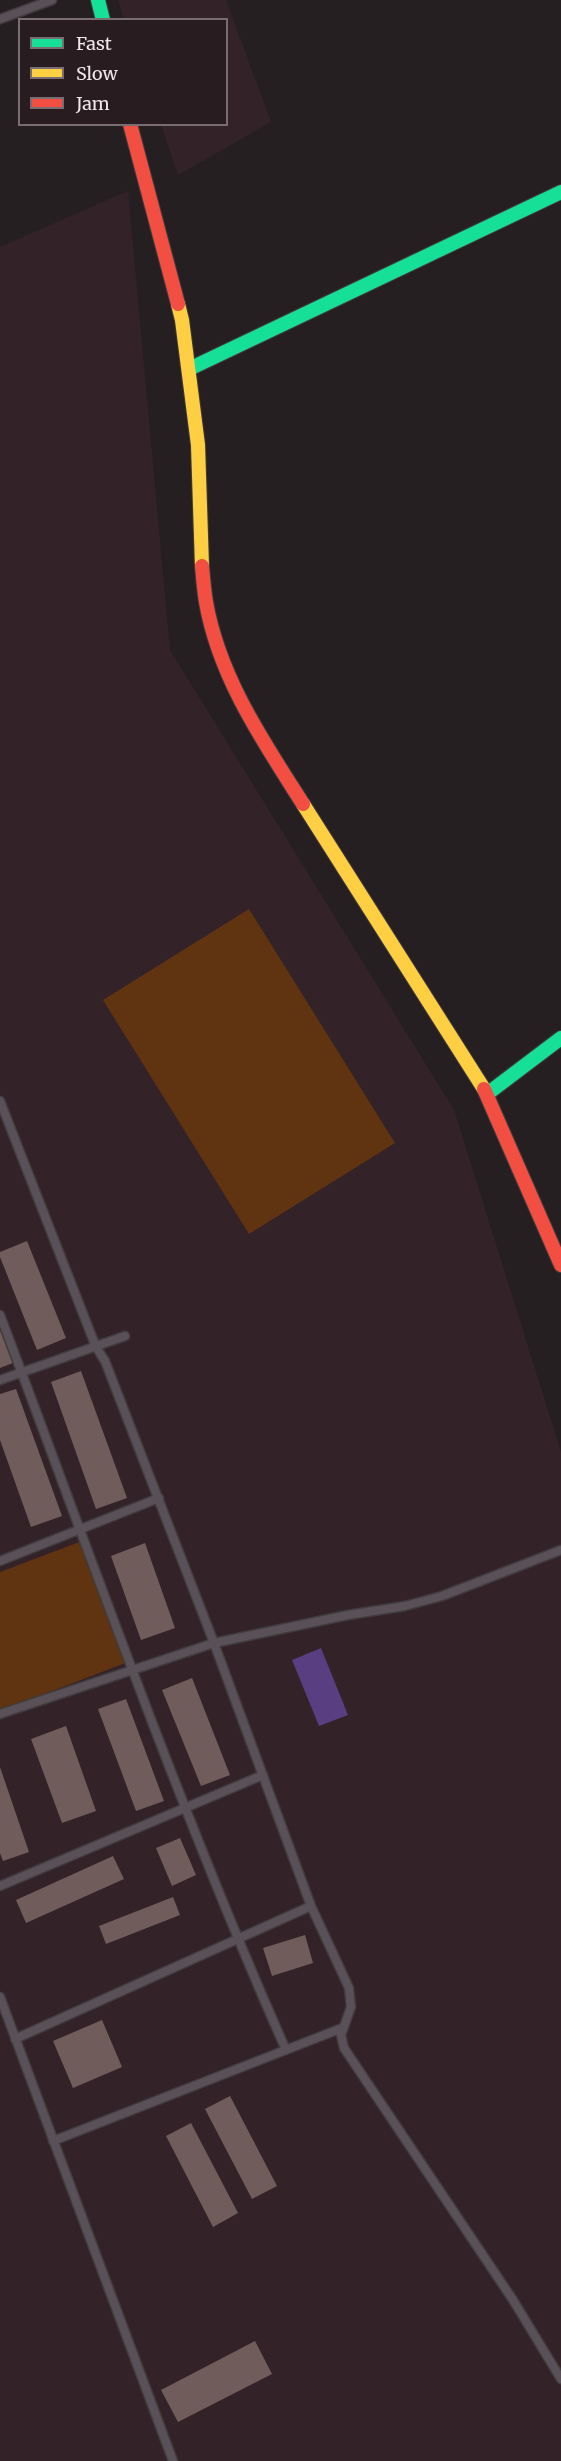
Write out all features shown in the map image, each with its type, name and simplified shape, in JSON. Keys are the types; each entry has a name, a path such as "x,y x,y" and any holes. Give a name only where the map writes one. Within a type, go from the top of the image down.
{"street":[{"path":"98,0 102,18"},
{"path":"131,126 182,320 198,445 200,543 206,603 224,664 245,710 268,749 488,1094 561,1265"},
{"path":"189,369 561,192"},
{"path":"488,1094 561,1038"}],"lane":[{"path":"0,19 52,0"},
{"path":"0,1101 96,1347 105,1361 159,1498 311,1906 351,1993 351,2007 342,2028 342,2042 347,2054 513,2300 561,2379"},
{"path":"0,1315 184,1808 237,1940 286,2050"},
{"path":"0,1380 125,1336"},
{"path":"0,1561 159,1498"},
{"path":"0,1714 214,1643 424,1601 461,1590 561,1550"},
{"path":"0,1886 263,1775"},
{"path":"15,2039 311,1906"},
{"path":"0,1997 173,2461"},
{"path":"52,2141 342,2028"}],"shaded area":[{"path":"118,0 226,0 271,122 178,175 161,126 228,126 228,18 124,18"},
{"path":"128,191 170,650 454,1110 561,1452 561,2461 0,2461 0,247"},
{"path":"249,909 395,1143 249,1234 103,1000"},
{"path":"82,1541 128,1662 0,1711 0,1572"},
{"path":"321,1648 348,1715 319,1726 292,1660"}],"building":[{"path":"27,1241 66,1338 37,1350 0,1257 0,1252"},
{"path":"0,1330 13,1363 0,1368"},
{"path":"81,1371 127,1498 96,1509 51,1382"},
{"path":"16,1389 62,1516 31,1527 0,1440 0,1394"},
{"path":"145,1543 175,1628 141,1640 111,1556"},
{"path":"192,1678 230,1775 201,1786 162,1690"},
{"path":"126,1699 164,1801 136,1811 98,1709"},
{"path":"66,1726 96,1811 62,1823 31,1739"},
{"path":"0,1767 29,1852 3,1861 0,1853"},
{"path":"180,1838 196,1875 172,1886 156,1848"},
{"path":"113,1856 124,1879 26,1923 16,1900"},
{"path":"173,1897 180,1915 106,1944 99,1926"},
{"path":"305,1935 313,1963 272,1976 263,1948"},
{"path":"102,2020 122,2067 73,2088 53,2041"},
{"path":"230,2096 277,2186 252,2199 205,2109"},
{"path":"191,2123 238,2213 213,2227 166,2136"},
{"path":"255,2341 272,2374 178,2422 161,2390"}],"traffic: fast":[{"path":"98,0 102,18"},
{"path":"189,369 561,192"},
{"path":"487,1094 561,1038"}],"traffic: slow":[{"path":"178,304 198,445 202,566"},
{"path":"303,804 484,1089"}],"traffic: jam":[{"path":"131,126 178,304"},
{"path":"202,566 212,630 232,682 244,708 303,804"},
{"path":"484,1089 561,1265"}]}
